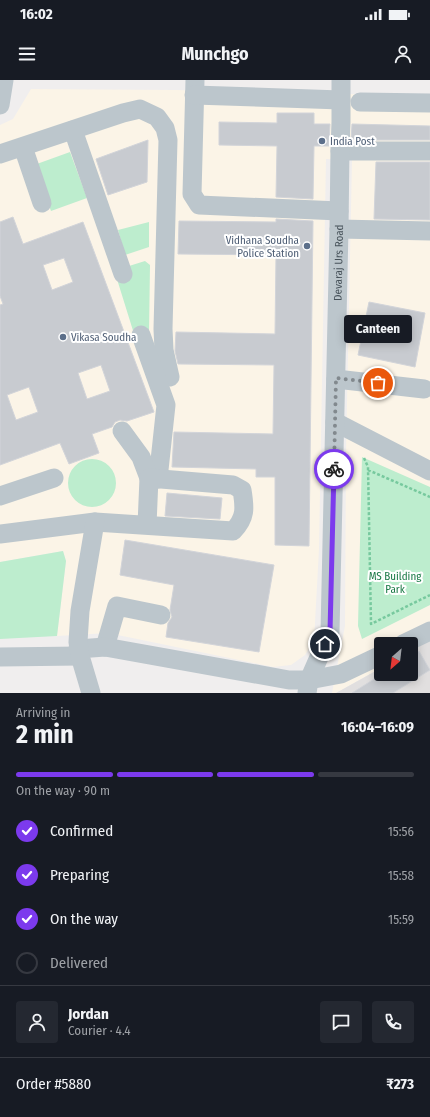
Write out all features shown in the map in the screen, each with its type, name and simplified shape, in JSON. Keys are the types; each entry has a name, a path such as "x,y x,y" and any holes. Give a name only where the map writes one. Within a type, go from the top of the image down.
{"street":[{"path":"0,105 4,80"},
{"name":"Devaraj Urs Road","path":"295,693 308,687 330,632 341,80"},
{"path":"341,100 195,88 192,194 199,205 430,231"},
{"path":"360,102 430,103"},
{"path":"0,154 123,113 140,109 157,117 165,128 168,140 162,329 164,350 170,377"},
{"path":"73,130 123,274"},
{"path":"23,147 42,203"},
{"path":"340,151 430,151"},
{"path":"141,335 166,405 147,525"},
{"path":"336,378 424,389"},
{"path":"335,422 430,471"},
{"path":"122,432 154,479"},
{"path":"0,496 54,478"},
{"path":"0,534 95,522 233,532 241,523 244,506 242,490 233,485 154,479"},
{"path":"91,693 79,653 80,611 95,522"},
{"path":"106,647 117,606 161,615"},
{"path":"418,637 430,631"},
{"path":"0,656 79,653 106,647 281,679 308,687 341,674 374,658"}],"path":[{"path":"364,458 368,470 371,624 430,595"},
{"path":"368,470 430,497"}],"shaded area":[{"path":"31,89 176,90 430,96 430,640 418,647 418,637 374,637 374,672 336,693 332,693 345,626 346,453 352,160 326,159 319,549 314,641 305,655 291,665 273,667 108,633 57,636 66,561 63,551 0,562 0,125 13,119"},
{"path":"430,640 430,693 336,693 374,672 374,681 418,681 418,647"}],"green space":[{"path":"70,152 87,198 51,211 34,165"},
{"path":"149,222 149,247 125,255 118,230"},
{"path":"145,261 150,265 149,332 135,337 116,276 129,266"},
{"name":"MS Building Park","path":"362,457 430,487 430,605 362,639 358,626"},
{"path":"92,459 101,461 109,466 114,474 116,483 114,492 109,500 101,505 92,507 83,505 75,500 70,492 68,483 70,474 75,466 83,461"},
{"path":"63,551 66,561 57,636 0,639 0,562"}],"building":[{"path":"277,113 314,113 314,124 330,124 329,146 314,146 313,199 276,197 277,146 219,145 219,122 277,123"},
{"path":"352,124 430,126 430,140 351,140"},
{"path":"148,140 147,182 108,195 96,159"},
{"path":"376,162 430,162 430,220 374,219"},
{"name":"Vikasa Soudha","path":"13,217 23,244 83,222 154,412 127,421 120,420 115,422 112,427 92,434 99,453 69,464 60,443 0,465 0,305 3,304 0,296 0,222","holes":["64,258 73,282 52,290 43,265","101,365 110,391 87,399 78,373","29,387 38,412 16,420 7,395"]},
{"path":"276,219 313,221 309,546 275,545 275,477 256,477 256,469 172,467 174,432 273,434 274,365 178,364 175,351 176,332 275,334 276,255 178,254 179,221 276,222"},
{"path":"369,302 425,313 415,367 358,355"},
{"path":"167,493 222,498 220,519 165,516"},
{"path":"125,540 274,565 259,652 166,637 168,623 172,617 170,610 174,585 120,575"},
{"path":"418,652 430,670 418,677"},
{"path":"374,679 374,681 412,681 393,693 352,693"}],"way so far":[{"path":"334,469 336,378 378,383"}],"place":[{"name":"India Post","path":"322,141"},
{"name":"Vidhana Soudha Police Station","path":"307,246"},
{"name":"Vikasa Soudha","path":"63,337"},
{"name":"Canteen","path":"378,383"}],"route":[{"path":"325,644 330,632 334,469"}]}
